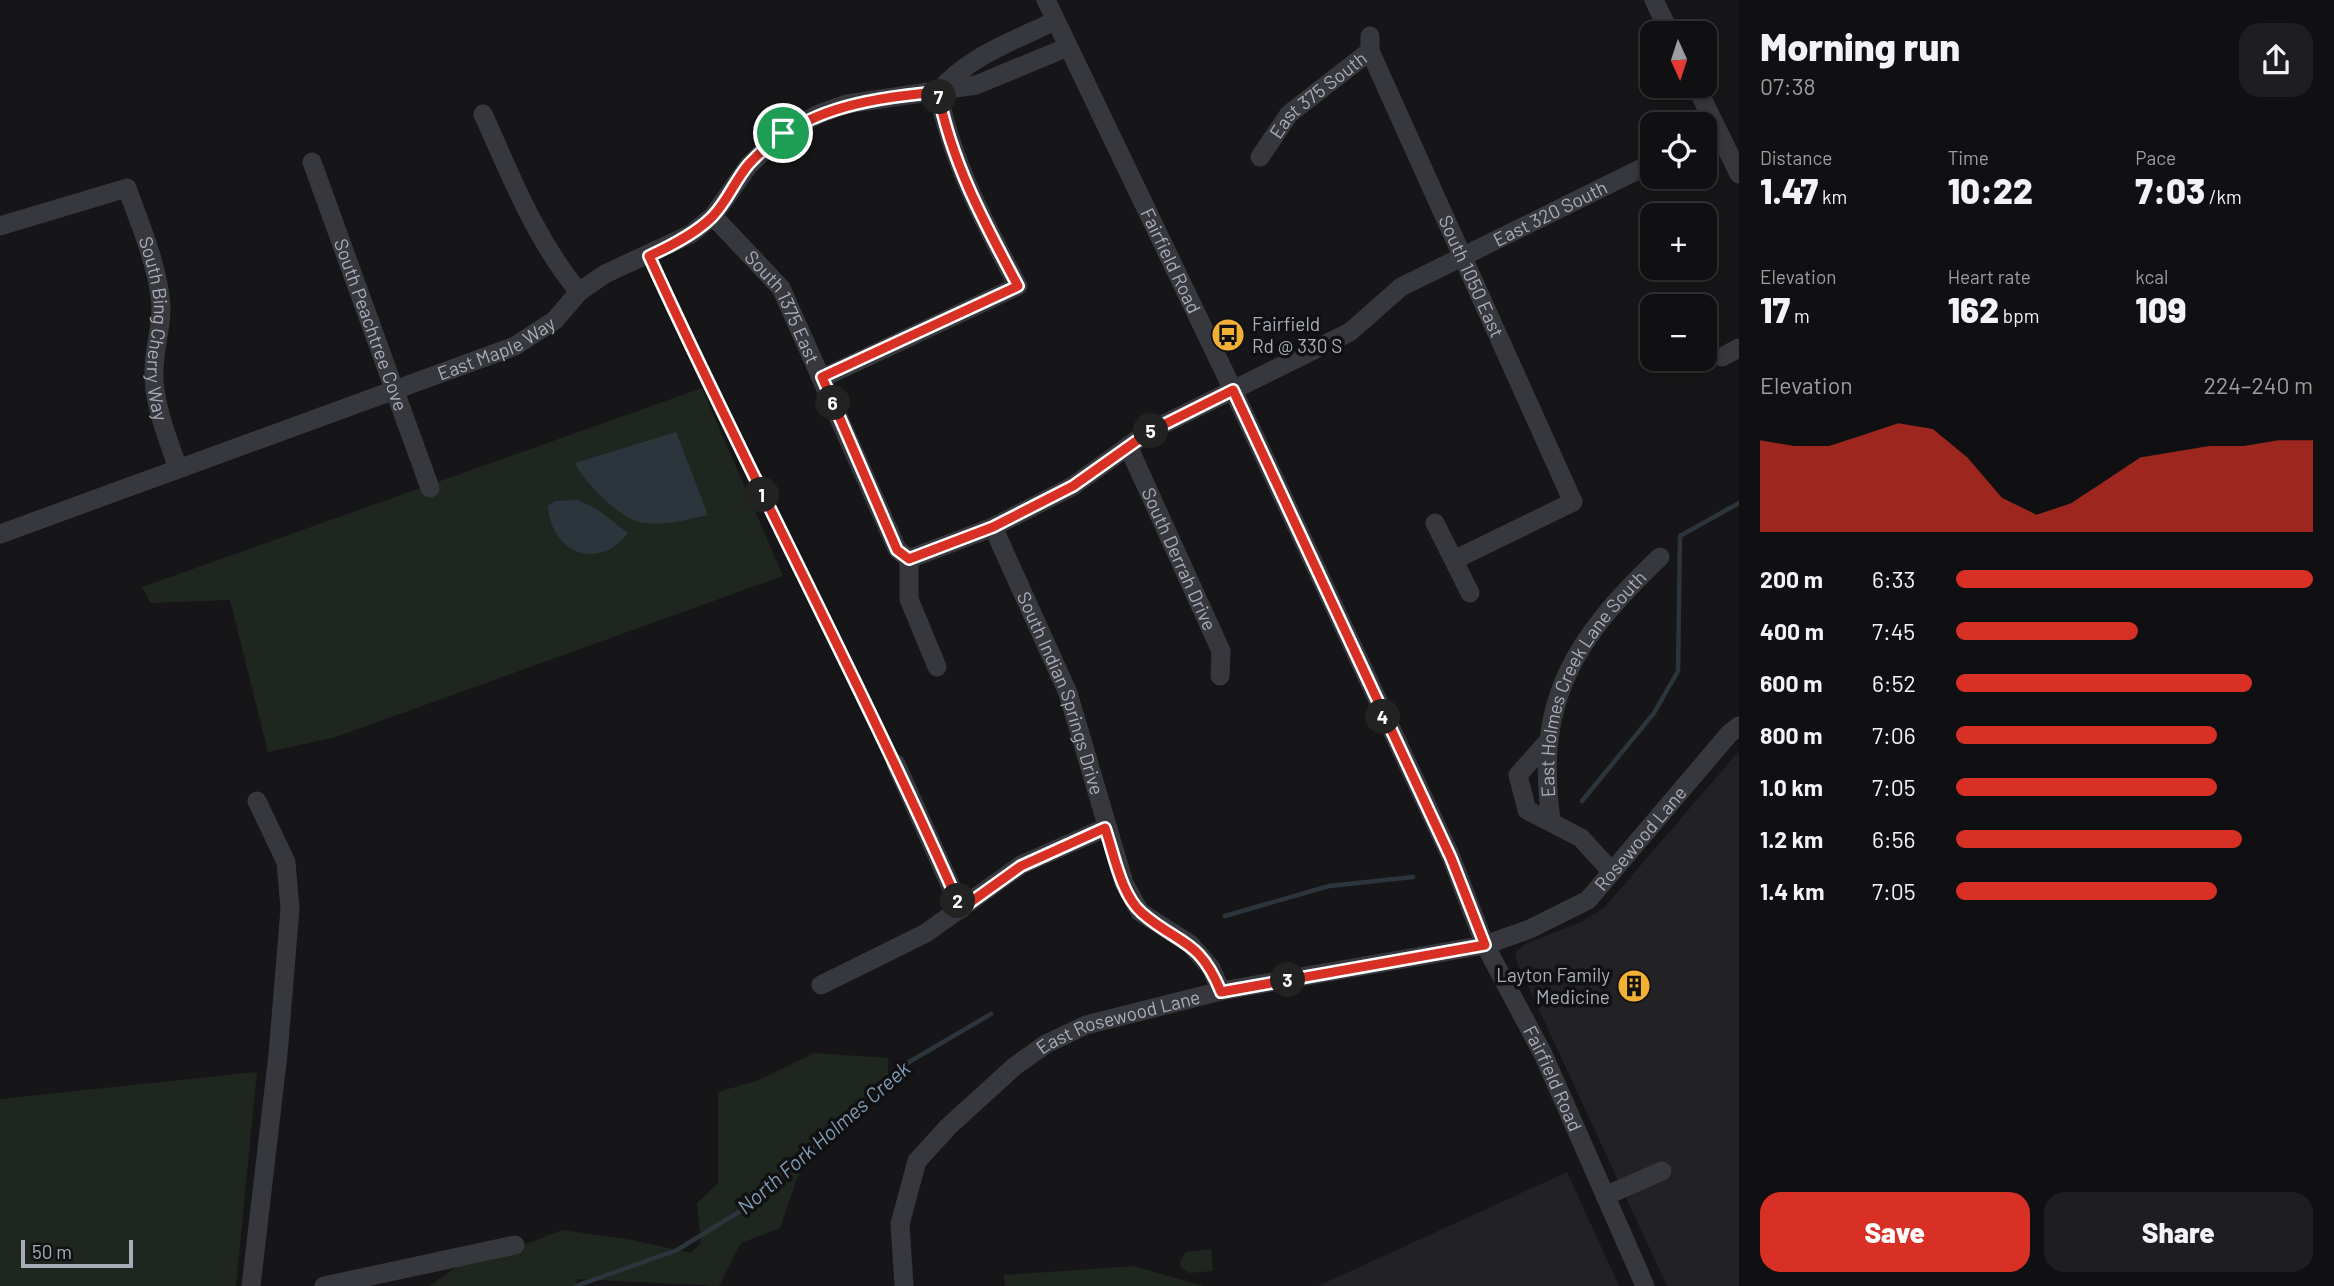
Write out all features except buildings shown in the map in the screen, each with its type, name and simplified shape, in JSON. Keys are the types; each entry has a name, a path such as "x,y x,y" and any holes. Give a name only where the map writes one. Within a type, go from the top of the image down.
{"street":[{"name":"Fairfield Road","path":"1046,0 1233,390 1451,858 1485,945 1542,1054 1645,1286"},
{"path":"1654,0 1664,21"},
{"path":"822,377 1018,286 958,164 944,124 938,92 956,71 1055,21"},
{"name":"East 375 South","path":"1260,157 1289,114 1370,44"},
{"name":"South 1050 East","path":"1370,44 1573,502 1454,560"},
{"name":"East Maple Way","path":"0,534 515,346 555,320 579,292 605,274 649,256 691,234 713,216 749,165 783,133 818,114 847,104 938,92 999,77 1068,47"},
{"path":"483,114 532,224 556,264 579,292"},
{"path":"1717,143 1739,174"},
{"name":"South Peachtree Cove","path":"312,162 430,488"},
{"name":"East 320 South","path":"909,559 993,527 1073,486 1149,432 1340,338 1401,286 1640,169"},
{"name":"South Bing Cherry Way","path":"0,226 127,188 156,270 161,299 161,331 153,370 158,407 178,469"},
{"name":"South 1375 East","path":"713,216 751,252 780,288 897,550 909,559"},
{"name":"South Derrah Drive","path":"1128,446 1221,650 1220,676"},
{"path":"1435,523 1470,593"},
{"name":"South Indian Springs Drive","path":"993,527 1068,693 1105,828 1124,883 1140,912 1190,944 1211,968 1221,992"},
{"name":"East Holmes Creek Lane South","path":"1551,820 1545,776 1558,690 1590,634 1616,599 1660,557"},
{"path":"909,559 909,599 937,667"},
{"name":"Rosewood Lane","path":"1485,945 1530,929 1588,900 1729,734 1739,726"},
{"path":"1549,740 1518,775 1527,810 1551,820 1581,838 1612,872"},
{"path":"896,764 961,909"},
{"path":"251,1286 277,1067 289,909 286,862 257,801"},
{"path":"821,985 926,933 1021,866 1105,828"},
{"name":"East Rosewood Lane","path":"904,1286 900,1224 917,1161 948,1127 1005,1075 1046,1044 1086,1025 1221,992 1485,945"},
{"path":"1605,1196 1662,1171"},
{"path":"324,1286 515,1245"}],"path":[{"path":"649,256 699,368 896,764"}],"shaded area":[{"path":"702,388 783,576 336,737 268,752 230,600 150,603 142,587"},
{"path":"676,432 708,515 660,524 634,520 604,499 575,463"},
{"path":"577,500 597,509 628,533 616,545 603,552 578,552 567,545 558,536 551,522 548,506 555,501"},
{"path":"1739,751 1739,1286 1667,1286 1516,960 1516,952 1525,944 1579,923 1604,908"},
{"path":"814,1053 888,1058 888,1087 830,1123 796,1181 780,1228 741,1243 719,1286 578,1279 574,1286 429,1286 459,1265 508,1251 562,1230 632,1240 691,1253 701,1243 697,1203 718,1183 718,1092 759,1080"},
{"path":"257,1072 236,1286 0,1286 0,1099"},
{"path":"1567,1172 1619,1286 1318,1286"},
{"path":"1211,1249 1213,1271 1189,1273 1181,1268 1180,1260 1186,1252"},
{"path":"1134,1266 1203,1286 1005,1286 1004,1275"}],"waterway":[{"name":"North Fork Holmes Creek","path":"1582,801 1654,713 1678,671 1680,536 1739,503"},
{"name":"North Fork Holmes Creek","path":"1225,916 1329,886 1413,877"},
{"name":"North Fork Holmes Creek","path":"576,1286 677,1250 739,1212 909,1062 991,1014"}],"place":[{"name":"Fairfield Rd @ 330 S","path":"1228,335"},
{"name":"Layton Family Medicine","path":"1634,986"}],"route":[{"path":"938,92 944,124 958,164 1018,286 822,377 897,550 909,559 993,527 1073,486 1149,432 1233,390 1451,858 1485,945 1221,992 1211,968 1190,944 1140,912 1124,883 1105,828 1021,866 961,909 896,764 699,368 649,256 691,234 713,216 749,165 783,133 818,114 847,104 938,92"}]}
